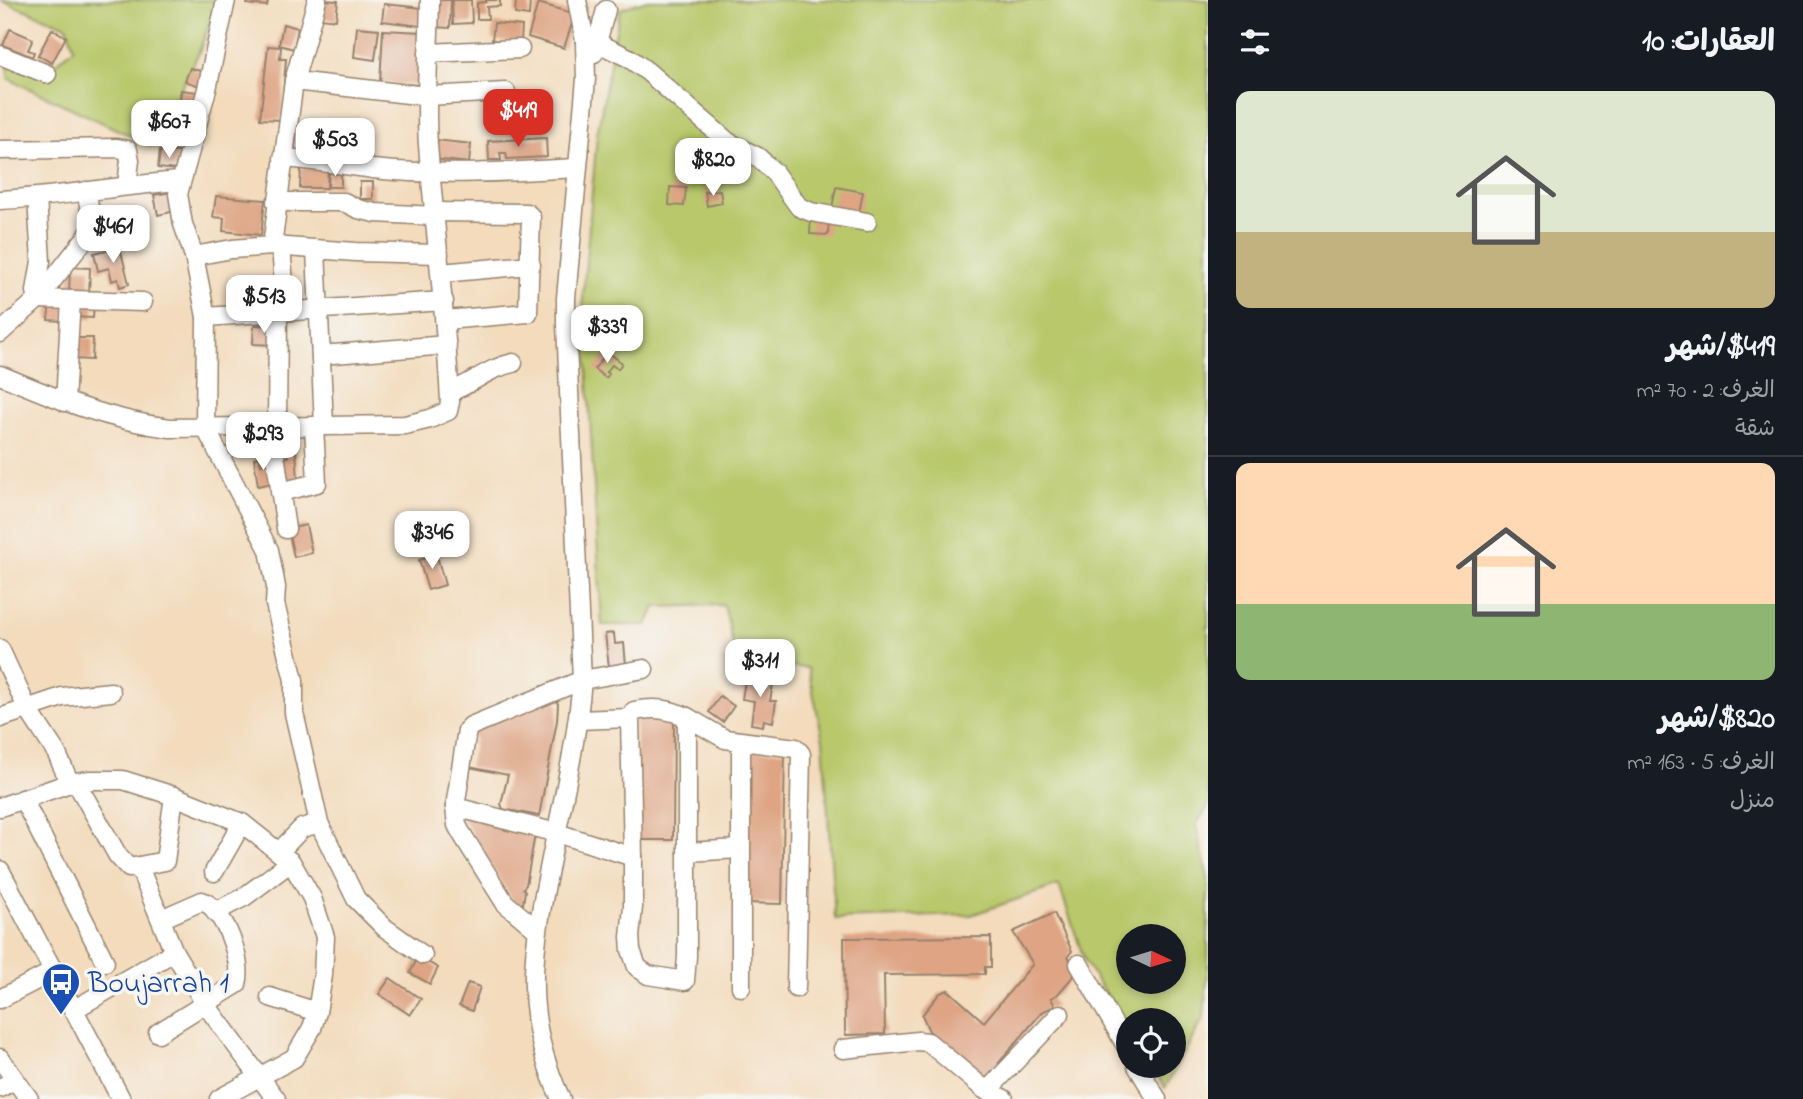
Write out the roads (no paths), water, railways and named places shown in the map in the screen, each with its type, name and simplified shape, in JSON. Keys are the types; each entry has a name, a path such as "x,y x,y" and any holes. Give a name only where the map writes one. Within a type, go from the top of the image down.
{"street":[{"path":"226,0 207,89 178,194 206,317 205,427 268,550 276,587 275,604 294,680 294,713 319,823 356,899 385,928 423,955"},
{"path":"286,529 274,427 282,312 276,246 276,202 294,81 317,0"},
{"path":"0,376 65,402 133,423 170,428 405,425 448,411 450,392 444,301 426,96 430,0"},
{"path":"578,3 592,13 613,3"},
{"path":"561,1099 548,1072 536,1025 533,978 537,930 579,720 582,680 566,311 576,168 586,79 585,41 578,3"},
{"path":"586,79 613,3"},
{"path":"597,43 639,65 728,142 758,158 774,172 799,207 811,212 867,222"},
{"path":"428,53 520,49"},
{"path":"0,55 47,74"},
{"path":"294,81 426,96 506,92"},
{"path":"0,150 128,150 130,160 127,185"},
{"path":"283,158 374,169 431,171 576,168"},
{"path":"0,200 181,181"},
{"path":"0,333 38,299 91,231 93,225 86,191"},
{"path":"37,198 41,261 36,291 38,299"},
{"path":"276,202 344,202 375,214 530,214 528,313 445,320"},
{"path":"194,256 232,249 276,246 439,254"},
{"path":"280,492 317,483 318,477 321,355 316,250"},
{"path":"441,273 531,265"},
{"path":"38,299 143,302"},
{"path":"65,402 71,300"},
{"path":"206,317 444,301"},
{"path":"321,355 447,345"},
{"path":"450,392 495,367 513,363"},
{"path":"0,649 26,708 127,867 165,861 174,796"},
{"path":"537,930 505,903 457,825 455,807 467,730 582,680 644,669"},
{"path":"0,718 62,697 111,692"},
{"path":"687,717 685,981 648,975 637,967 630,937 634,857 630,718 634,711 667,708 687,717 725,739 796,748 801,754 796,988"},
{"path":"579,720 630,718"},
{"path":"741,743 741,986"},
{"path":"0,807 73,782 123,780 174,796 242,823 285,857 312,898 325,937 317,1012 312,1028 294,1058 219,1099"},
{"path":"23,799 105,962"},
{"path":"455,807 557,833 634,857"},
{"path":"214,872 242,823"},
{"path":"215,912 244,897 285,857 302,828 319,823"},
{"path":"687,852 740,849"},
{"path":"139,867 174,952 206,1004 261,1076 275,1099"},
{"path":"0,870 118,1098"},
{"path":"158,1033 237,984 239,975 236,949 210,905 202,901 161,919"},
{"path":"73,1010 174,952"},
{"path":"1079,964 1116,1028"},
{"path":"0,999 52,972"},
{"path":"270,998 317,1012"},
{"path":"987,1091 1060,1013"},
{"path":"843,1049 928,1042 987,1091 1004,1099"},
{"path":"0,1058 7,1083 29,1099"},
{"path":"1145,1078 1157,1099"}],"place":[{"name":"Boujarrah 1","path":"61,1016"}]}
